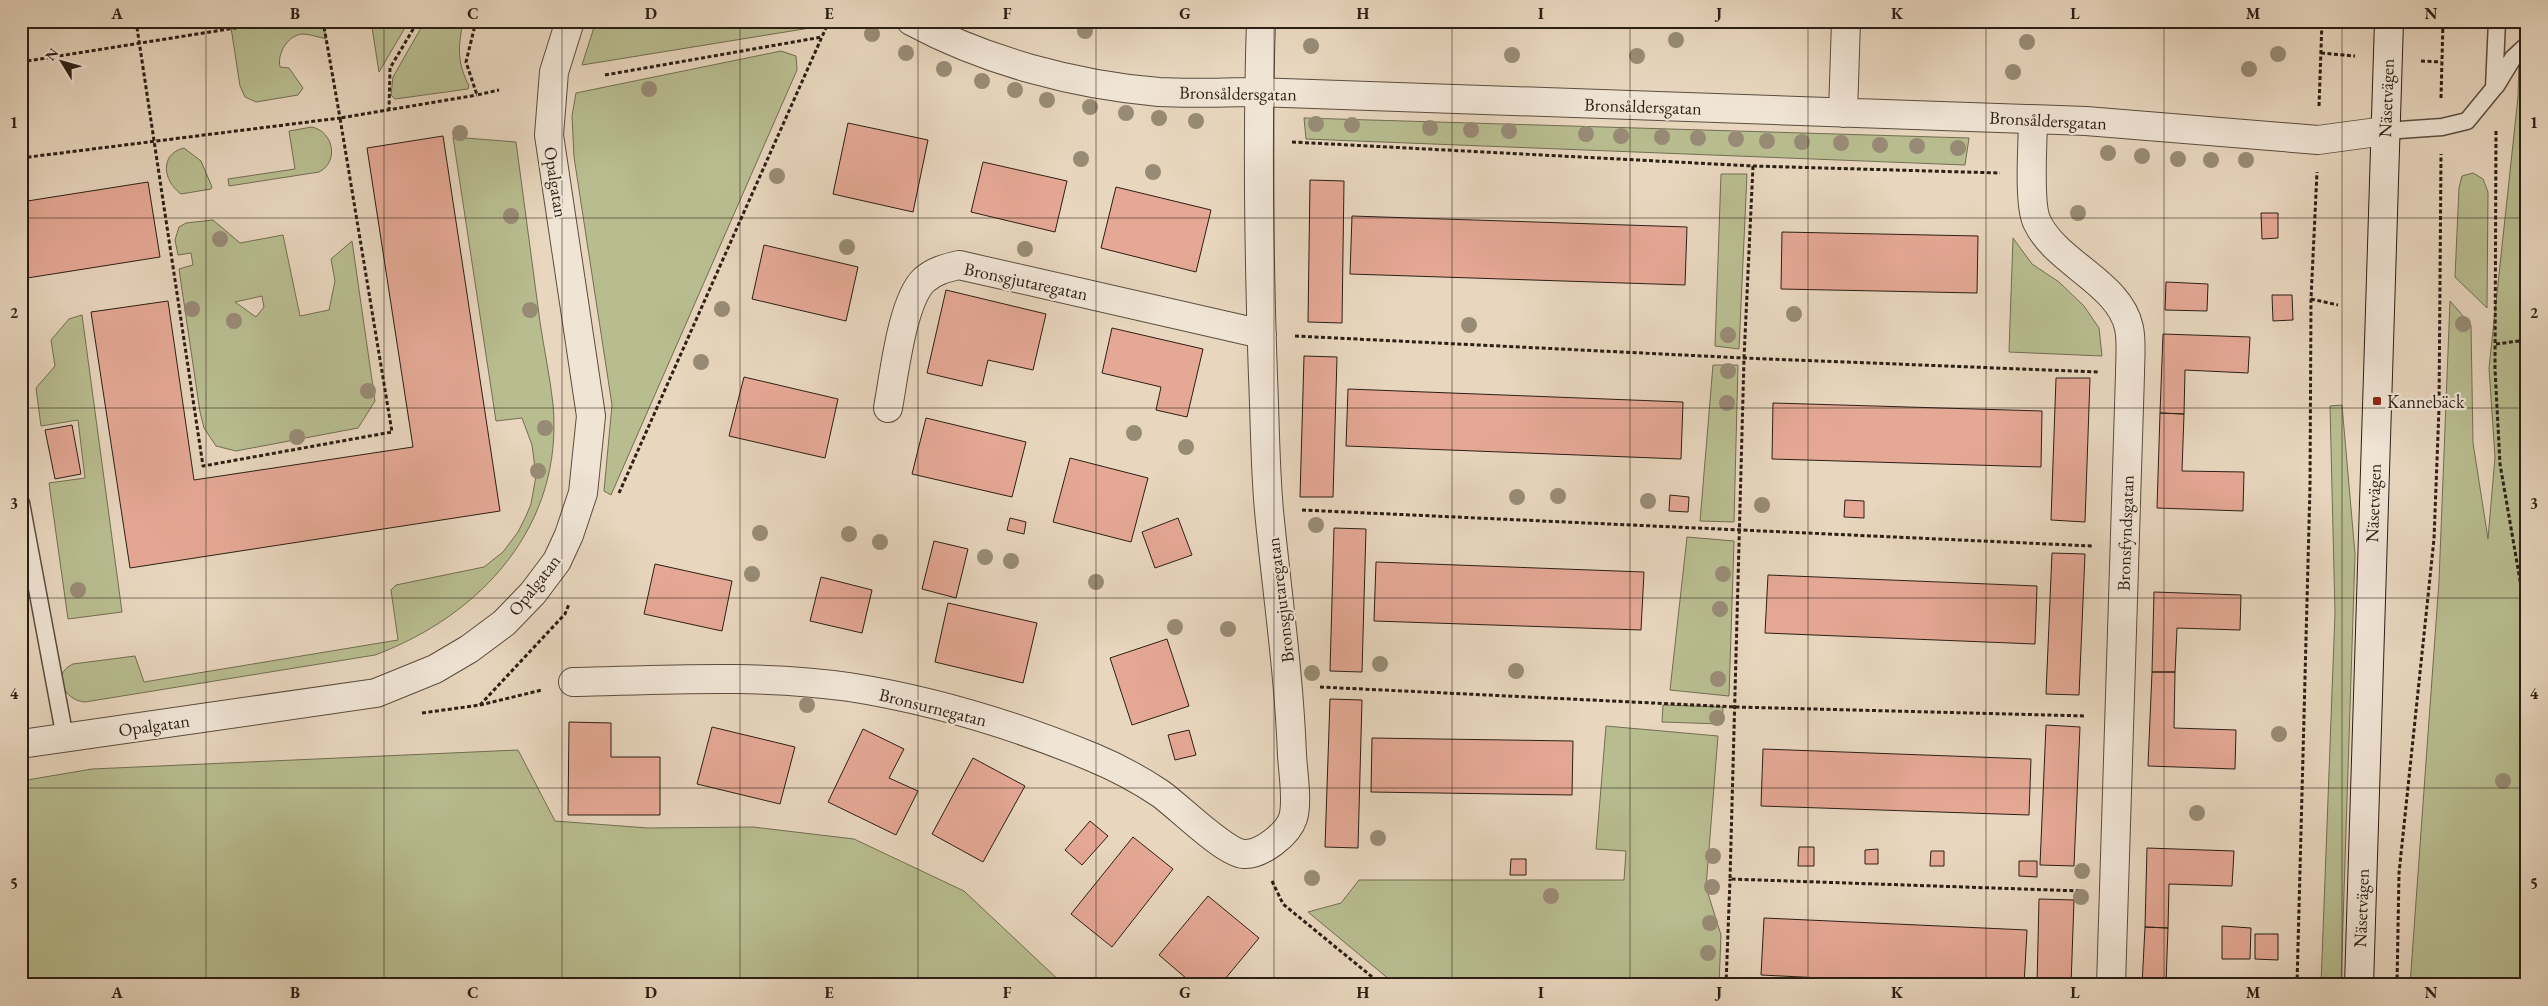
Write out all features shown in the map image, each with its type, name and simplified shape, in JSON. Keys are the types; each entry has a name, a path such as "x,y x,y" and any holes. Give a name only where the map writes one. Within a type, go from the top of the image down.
{"street":[{"name":"Opalgatan","path":"21,744 376,693 434,669 504,623 533,593 557,561 570,534 583,493 591,416 549,135 554,72 570,21"},
{"name":"Bronsåldersgatan","path":"911,21 939,36 1017,64 1082,80 1159,92 1258,92 2086,121 2318,140 2385,131"},
{"name":"Bronsgjutaregatan","path":"1258,851 1280,836 1293,820 1290,686 1269,509 1262,334 1258,140 1261,21"},
{"path":"1843,113 1846,21"},
{"name":"Näsetvägen","path":"2359,985 2389,21"},
{"name":"Bronsfyndsgatan","path":"2034,119 2032,174 2036,221 2053,246 2098,282 2117,303 2129,327 2130,374 2111,985"},
{"name":"Bronsgjutaregatan","path":"888,408 909,301 924,281 938,271 959,265 1262,334"},
{"name":"Bronsurnegatan","path":"573,682 683,679 767,680 846,687 917,700 1023,730 1096,758 1132,776 1165,797 1229,849 1243,854 1258,851"}],"lane":[{"path":"2494,88 2497,21"},
{"path":"2385,131 2442,127 2467,121 2494,88 2514,58 2527,45"},
{"path":"21,504 65,738"}],"path":[{"path":"136,21 203,466 392,432 323,21"},
{"path":"21,62 139,45 279,21"},
{"path":"389,111 390,68 418,21"},
{"path":"476,21 466,62 477,95"},
{"path":"617,497 829,21"},
{"path":"2297,985 2310,486 2311,299 2322,21"},
{"path":"2396,985 2399,873 2434,539 2439,408 2442,127 2440,62 2443,21"},
{"path":"605,75 822,37"},
{"path":"2494,88 2497,179 2496,344 2500,464 2527,621"},
{"path":"21,158 340,118 389,111 500,90"},
{"path":"1258,140 1753,166 2032,174"},
{"path":"1726,985 1736,707 1744,358 1753,166"},
{"path":"2311,299 2338,305"},
{"path":"1262,334 1744,358 2130,374"},
{"path":"2496,344 2527,340"},
{"path":"1269,509 2124,547"},
{"path":"480,705 565,614 573,596"},
{"path":"416,714 480,705 573,682"},
{"path":"1290,686 1736,707 2119,716"},
{"path":"1258,851 1283,904 1382,985"},
{"path":"1730,879 2114,893"}],"green space":[{"path":"230,21 323,21 326,39 305,34 297,35 284,46 282,51 279,62 280,67 289,68 303,88 298,95 256,102 245,97 240,86"},
{"path":"371,21 409,21 379,72"},
{"path":"425,21 463,21 460,55 462,70 469,86 468,89 395,99 391,95 393,77"},
{"path":"596,21 814,21 810,28 582,65"},
{"path":"2520,21 2527,21 2527,985 2410,985 2439,581 2450,301 2471,325 2473,443 2488,539 2495,457 2489,368 2518,97"},
{"path":"781,51 796,56 797,70 611,495 604,491 612,405 574,157 572,116 576,93"},
{"path":"1304,118 1969,138 1965,165 1306,139"},
{"path":"312,127 325,135 331,148 329,161 319,172 229,186 228,179 295,169 289,131"},
{"path":"453,137 516,142 540,322 552,394 553,448 545,489 530,526 508,560 481,590 450,616 414,638 375,655 85,702 71,697 66,692 61,680 66,668 73,664 135,656 144,682 398,640 391,590 396,585 484,567 503,552 518,532 531,504 536,476 532,445 522,418 496,421"},
{"path":"184,148 201,161 212,187 211,189 181,194 170,182 167,175 167,162 176,151"},
{"path":"2473,173 2483,179 2488,192 2487,308 2455,277 2459,188 2462,176"},
{"path":"1721,174 1747,174 1739,349 1715,346"},
{"path":"213,220 240,243 283,235 300,316 329,310 335,281 331,259 352,241 375,401 358,428 236,451 216,446 204,428 200,412 179,269 193,265 191,253 178,255 175,240 179,227 186,223","holes":["262,296 264,307 256,317 235,302"]},
{"path":"2013,238 2032,264 2059,282 2084,306 2099,328 2102,356 2009,352"},
{"path":"82,315 122,612 68,619 49,483 85,478 78,420 41,426 36,388 55,366 51,340 69,319"},
{"path":"1713,365 1738,365 1734,522 1700,521"},
{"path":"2342,405 2355,554 2341,985 2321,985 2335,613 2330,406"},
{"path":"1687,537 1734,541 1729,696 1670,690"},
{"path":"1663,705 1723,707 1722,724 1662,722"},
{"path":"1606,726 1718,736 1706,887 1721,935 1719,985 1396,985 1308,912 1341,903 1359,880 1624,880 1626,851 1596,849"},
{"path":"518,750 555,821 648,828 753,827 854,839 964,891 1064,985 21,985 21,781 92,769"}],"building":[{"path":"848,123 928,140 913,212 833,194"},
{"path":"443,136 500,511 130,568 91,312 168,301 194,480 413,447 367,148"},
{"path":"983,162 1067,181 1055,232 971,212"},
{"path":"1310,180 1344,181 1342,323 1308,322"},
{"path":"148,182 160,257 21,279 21,202"},
{"path":"1116,187 1211,210 1196,272 1101,248"},
{"path":"2261,213 2278,213 2278,238 2262,239"},
{"path":"1352,216 1687,227 1685,285 1350,274"},
{"path":"1782,232 1978,236 1977,293 1781,289"},
{"path":"764,245 858,267 846,321 752,299"},
{"path":"2166,282 2208,284 2207,311 2165,310"},
{"path":"946,290 1046,314 1033,370 988,360 982,386 927,373"},
{"path":"2272,295 2292,295 2293,320 2273,321"},
{"path":"1112,328 1203,349 1187,417 1156,410 1161,387 1102,373"},
{"path":"2163,334 2250,337 2248,373 2185,370 2184,414 2160,413"},
{"path":"1304,356 1337,357 1333,497 1300,497"},
{"path":"744,377 838,399 825,458 729,436"},
{"path":"2056,378 2090,378 2085,522 2051,520"},
{"path":"1348,389 1683,402 1681,459 1346,446"},
{"path":"1773,403 2042,411 2041,467 1772,459"},
{"path":"2160,413 2184,414 2182,471 2244,472 2243,511 2157,508"},
{"path":"926,418 1026,442 1012,497 912,474"},
{"path":"72,425 81,474 55,479 45,430"},
{"path":"1070,458 1148,478 1131,542 1053,522"},
{"path":"1670,495 1689,497 1688,512 1669,511"},
{"path":"1845,500 1864,501 1864,518 1844,517"},
{"path":"1010,518 1026,522 1024,534 1007,530"},
{"path":"1178,518 1192,555 1155,568 1142,532"},
{"path":"1334,528 1366,529 1362,672 1330,671"},
{"path":"934,541 968,549 956,598 922,589"},
{"path":"2052,553 2085,554 2079,695 2046,694"},
{"path":"1376,562 1644,572 1641,630 1374,621"},
{"path":"655,564 732,581 722,631 644,614"},
{"path":"1768,575 2037,586 2035,644 1765,633"},
{"path":"821,577 872,590 862,633 810,621"},
{"path":"2154,592 2241,595 2240,630 2177,628 2175,672 2152,672"},
{"path":"948,603 1037,623 1023,683 935,662"},
{"path":"1167,639 1189,706 1132,725 1110,658"},
{"path":"2152,672 2175,672 2174,728 2236,730 2235,769 2148,766"},
{"path":"1330,699 1362,700 1358,848 1325,847"},
{"path":"569,722 611,723 611,757 660,757 660,815 568,815"},
{"path":"2046,725 2080,727 2074,866 2040,865"},
{"path":"712,727 795,747 780,804 697,784"},
{"path":"863,729 904,749 889,778 918,791 896,835 828,802"},
{"path":"1189,730 1196,755 1175,760 1168,735"},
{"path":"1372,738 1573,741 1572,795 1371,792"},
{"path":"1763,749 2031,759 2029,815 1761,806"},
{"path":"973,758 1025,786 983,862 932,834"},
{"path":"1090,821 1108,836 1082,865 1065,850"},
{"path":"1133,837 1173,869 1112,947 1071,914"},
{"path":"1799,847 1814,847 1814,866 1798,866"},
{"path":"2147,848 2234,851 2232,886 2169,884 2168,928 2145,927"},
{"path":"1878,849 1878,864 1865,864 1865,850"},
{"path":"1931,851 1944,851 1944,866 1930,866"},
{"path":"1511,859 1526,859 1526,875 1510,875"},
{"path":"2019,861 2037,861 2037,877 2019,876"},
{"path":"1208,896 1259,938 1220,985 1194,985 1159,955"},
{"path":"2039,899 2074,900 2071,985 2037,985"},
{"path":"1764,918 2027,930 2024,985 1962,985 1761,975"},
{"path":"2222,926 2251,928 2250,959 2222,959"},
{"path":"2145,927 2168,928 2166,984 2180,985 2142,985"},
{"path":"2255,934 2278,934 2278,960 2255,959"}],"place":[{"name":"Kannebäck","path":"2377,401"}]}
